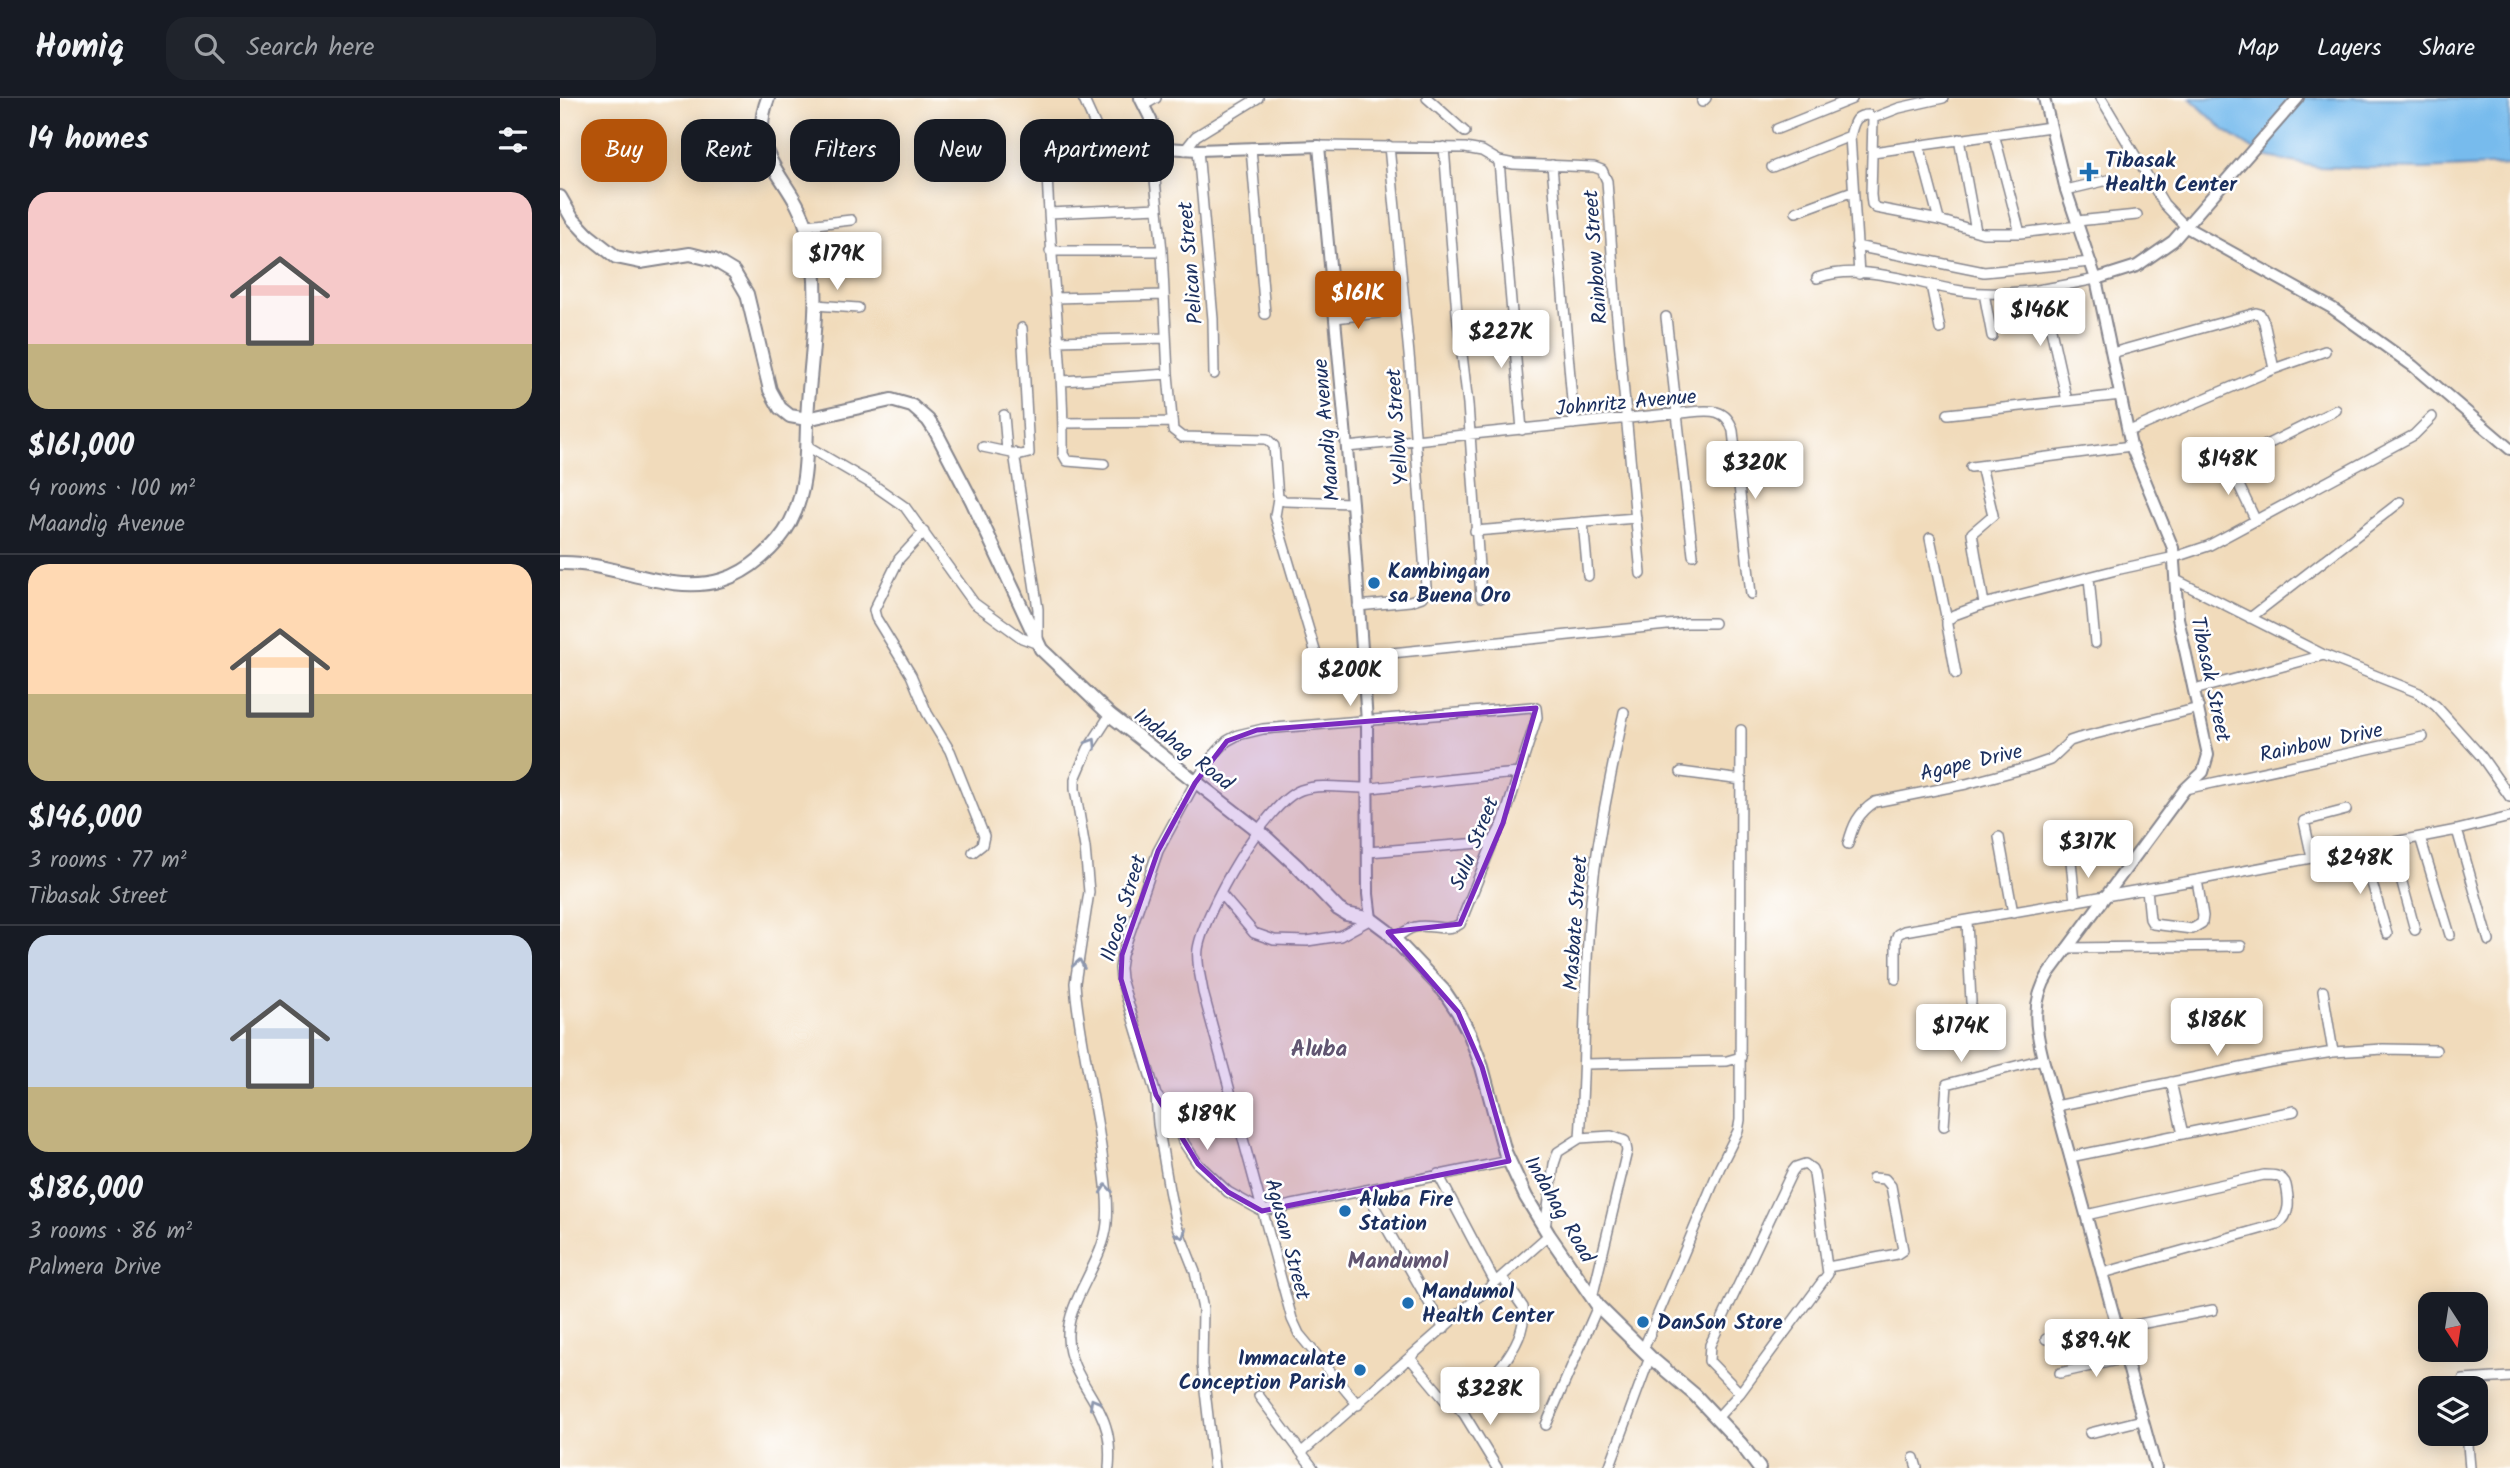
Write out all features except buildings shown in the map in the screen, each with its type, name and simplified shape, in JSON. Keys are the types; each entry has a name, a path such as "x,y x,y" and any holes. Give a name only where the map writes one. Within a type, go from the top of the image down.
{"main road":[{"path":"560,563 611,569 670,582 706,583 724,579 760,558 778,541 790,522 802,489 807,446 815,305 813,256 807,225 797,203 770,161 762,140 762,117 768,98"},
{"path":"560,197 572,218 616,257 640,262 690,254 714,260 734,272 747,294 770,390 785,413 797,419 807,419"},
{"name":"Indahag Road","path":"807,419 891,400 903,402 919,411 936,432 972,501 1038,644 1110,715 1259,831 1338,909 1346,914 1371,919 1395,939 1444,991 1458,1012 1482,1067 1498,1132 1509,1161 1526,1197 1547,1231 1595,1302 1647,1354 1695,1395 1741,1444 1759,1468"}],"street":[{"path":"1083,98 1092,119"},
{"path":"1150,119 1142,102 1156,98"},
{"path":"1185,150 1196,136 1258,98"},
{"path":"1427,98 1465,132"},
{"path":"1777,129 1852,98 1854,111 1859,116"},
{"path":"1873,118 1899,108 1943,98"},
{"name":"Tibasak Street","path":"2043,98 2066,190 2091,262 2131,446 2175,557 2178,618 2206,743 2207,761 2203,772 2185,789 2067,948 2049,973 2036,1001 2035,1023 2043,1059 2104,1273 2155,1468"},
{"path":"2101,98 2164,204 2186,227 2332,308 2413,366 2510,449"},
{"path":"1817,278 1859,274 1984,293 2042,289 2124,271 2150,259 2173,241 2298,98"},
{"path":"1859,274 1850,136 1853,122 1859,116 1869,115 1873,118"},
{"path":"1873,118 1871,195 1872,204 1876,208 1939,220 1976,231 2020,233 2137,215"},
{"path":"1874,152 2050,127"},
{"path":"1994,134 2020,233"},
{"path":"1772,167 1850,136"},
{"path":"1959,139 1976,231"},
{"path":"1919,145 1939,220"},
{"path":"1174,148 1185,150 1319,146"},
{"name":"Rainbow Street","path":"1319,146 1444,147 1482,151 1499,161 1514,164 1594,167 1602,170 1606,176 1642,574"},
{"name":"Maandig Avenue","path":"1319,146 1352,503 1367,722 1371,919"},
{"name":"Yellow Street","path":"1358,606 1417,599 1424,593 1425,581 1416,439 1389,146"},
{"path":"1444,147 1481,597"},
{"path":"1251,148 1265,314"},
{"name":"Pelican Street","path":"1198,149 1213,319 1214,374"},
{"path":"1499,161 1522,430"},
{"path":"1552,165 1574,424"},
{"path":"2066,190 2108,180"},
{"path":"1047,182 1063,381 1065,459 1104,464"},
{"path":"1155,182 1163,251 1173,430 1182,437 1262,437 1274,446 1279,498 1275,516 1316,654 1322,659 1686,623 1714,623"},
{"path":"1796,212 1853,191"},
{"path":"1048,214 1158,208"},
{"path":"807,225 851,220"},
{"path":"1856,246 1984,272 2091,262"},
{"path":"1051,251 1163,251"},
{"path":"1931,285 1940,329"},
{"path":"2042,289 2067,401"},
{"path":"1984,293 1992,336"},
{"path":"1055,298 1164,295"},
{"path":"815,305 858,308"},
{"path":"1335,318 1378,313"},
{"path":"2112,353 2256,313 2260,314 2264,322 2274,369"},
{"path":"1667,317 1693,555"},
{"path":"984,447 1024,455 1029,451 1022,328"},
{"path":"1058,341 1166,338"},
{"path":"2127,432 2274,369 2325,351"},
{"path":"1063,381 1168,374"},
{"path":"1948,414 2121,395"},
{"path":"2256,520 2234,475 2232,465 2238,459 2336,410"},
{"name":"Johnritz Avenue","path":"1347,447 1678,413 1716,411 1725,414 1731,422 1751,594"},
{"path":"807,446 899,501 910,512 974,603 1022,638 1038,644 1038,609 1004,415"},
{"path":"1947,621 1954,615 1984,604 2175,557 2208,546 2414,435 2432,417"},
{"path":"1063,423 1172,422"},
{"path":"1984,604 1972,533 1993,515 1976,467 2131,446"},
{"path":"1279,498 1285,501 1352,503"},
{"path":"2250,618 2400,502"},
{"path":"1475,531 1636,518"},
{"path":"1583,522 1588,576"},
{"path":"923,532 899,559 874,610 881,628 911,675 927,713 957,768 984,836 982,845 973,852"},
{"path":"1930,538 1956,674"},
{"path":"2089,577 2095,643"},
{"path":"2176,580 2324,655 2411,688 2426,698 2507,784 2510,797"},
{"path":"2194,690 2324,655"},
{"name":"Ilocos Street","path":"1262,1210 1228,1192 1198,1164 1184,1143 1171,1113 1156,1095 1121,979 1122,955 1158,850 1195,783 1221,747 1238,735 1263,729 1536,708"},
{"name":"Sulu Street","path":"1395,939 1412,928 1425,926 1447,929 1460,924 1503,823 1537,717 1536,708"},
{"name":"Agape Drive","path":"1849,844 1859,815 1875,802 2002,776 2050,760 2070,741 2199,708"},
{"name":"Masbate Street","path":"1580,1139 1588,947 1595,867 1624,712"},
{"path":"1109,1468 1107,1429 1074,1366 1068,1328 1104,1243 1108,1219 1107,1189 1075,984 1089,892 1075,789 1078,768 1110,715"},
{"path":"1609,1468 1647,1354 1710,1191 1738,1131 1742,1110 1741,730"},
{"name":"Rainbow Drive","path":"2185,789 2423,737"},
{"path":"1681,772 1742,780"},
{"name":"Agusan Street","path":"1358,1405 1295,1326 1199,971 1198,952 1201,939 1220,893 1259,831 1279,804 1304,789 1368,788 1520,773"},
{"path":"2312,858 2304,821 2346,810"},
{"path":"1896,979 1898,934 1913,929 2197,880 2457,830 2510,817"},
{"path":"2457,830 2489,941"},
{"path":"1999,837 2013,913"},
{"path":"2420,837 2450,934"},
{"path":"1368,852 1493,842"},
{"path":"2391,842 2415,930"},
{"path":"2362,849 2387,934"},
{"path":"2071,861 2075,902"},
{"path":"2147,889 2150,919 2154,924 2192,929 2202,923 2203,916 2197,880"},
{"path":"1220,893 1254,933 1274,940 1307,941 1340,936 1371,919"},
{"path":"1967,921 1970,1002"},
{"path":"2067,948 2241,946"},
{"path":"2323,991 2333,1052"},
{"path":"2056,1106 2333,1052 2436,1050"},
{"path":"1585,1064 1727,1062 1741,1057"},
{"path":"1944,1126 1947,1084 2043,1059"},
{"path":"2171,1082 2183,1134"},
{"path":"1156,1095 1171,1201 1195,1272 1203,1309 1202,1358 1210,1451 1214,1468"},
{"path":"2070,1157 2294,1111"},
{"path":"1301,1452 1444,1329 1547,1231 1556,1156 1563,1148 1580,1139 1619,1137 1627,1146 1595,1302 1546,1425"},
{"path":"1262,1210 1509,1161"},
{"path":"1717,1419 1740,1393 1828,1274 1814,1174 1809,1165 1800,1164 1791,1172 1710,1345 1709,1361 1740,1393"},
{"path":"1438,1174 1499,1279 1523,1307 1524,1312 1519,1335 1503,1367 1473,1394 1456,1405"},
{"path":"2086,1215 2264,1175 2282,1178 2288,1193 2288,1207 2283,1220 2270,1227 2104,1273"},
{"path":"1828,1267 1897,1254 1903,1250 1891,1186 1885,1179 1873,1178"},
{"path":"1364,1190 1444,1329"},
{"path":"2046,1339 2213,1310"},
{"path":"2060,1373 2126,1357"},
{"path":"1410,1358 1446,1400 1456,1405 1497,1468"},
{"path":"2488,1378 2510,1377"},
{"path":"1259,1396 1313,1468"},
{"path":"2090,1433 2142,1420"},
{"path":"2468,1446 2470,1468"},
{"path":"1914,1458 1917,1468"}],"highlighted area":[{"path":"1536,708 1503,823 1460,924 1388,932 1458,1012 1482,1067 1509,1161 1262,1211 1228,1192 1198,1164 1156,1095 1121,979 1122,955 1158,851 1195,783 1227,741 1257,730"}],"water":[{"path":"2190,98 2510,98 2510,165 2423,169 2317,167 2264,156 2225,131"}],"place":[{"name":"Tibasak Health Center","path":"2089,172"},
{"name":"Kambingan sa Buena Oro","path":"1374,583"},
{"name":"Aluba Fire Station","path":"1345,1211"},
{"name":"Mandumol Health Center","path":"1408,1303"},
{"name":"DanSon Store","path":"1643,1322"},
{"name":"Immaculate Conception Parish","path":"1360,1370"}],"district":[{"name":"Aluba","path":"1319,1048"},
{"name":"Mandumol","path":"1398,1260"}]}
